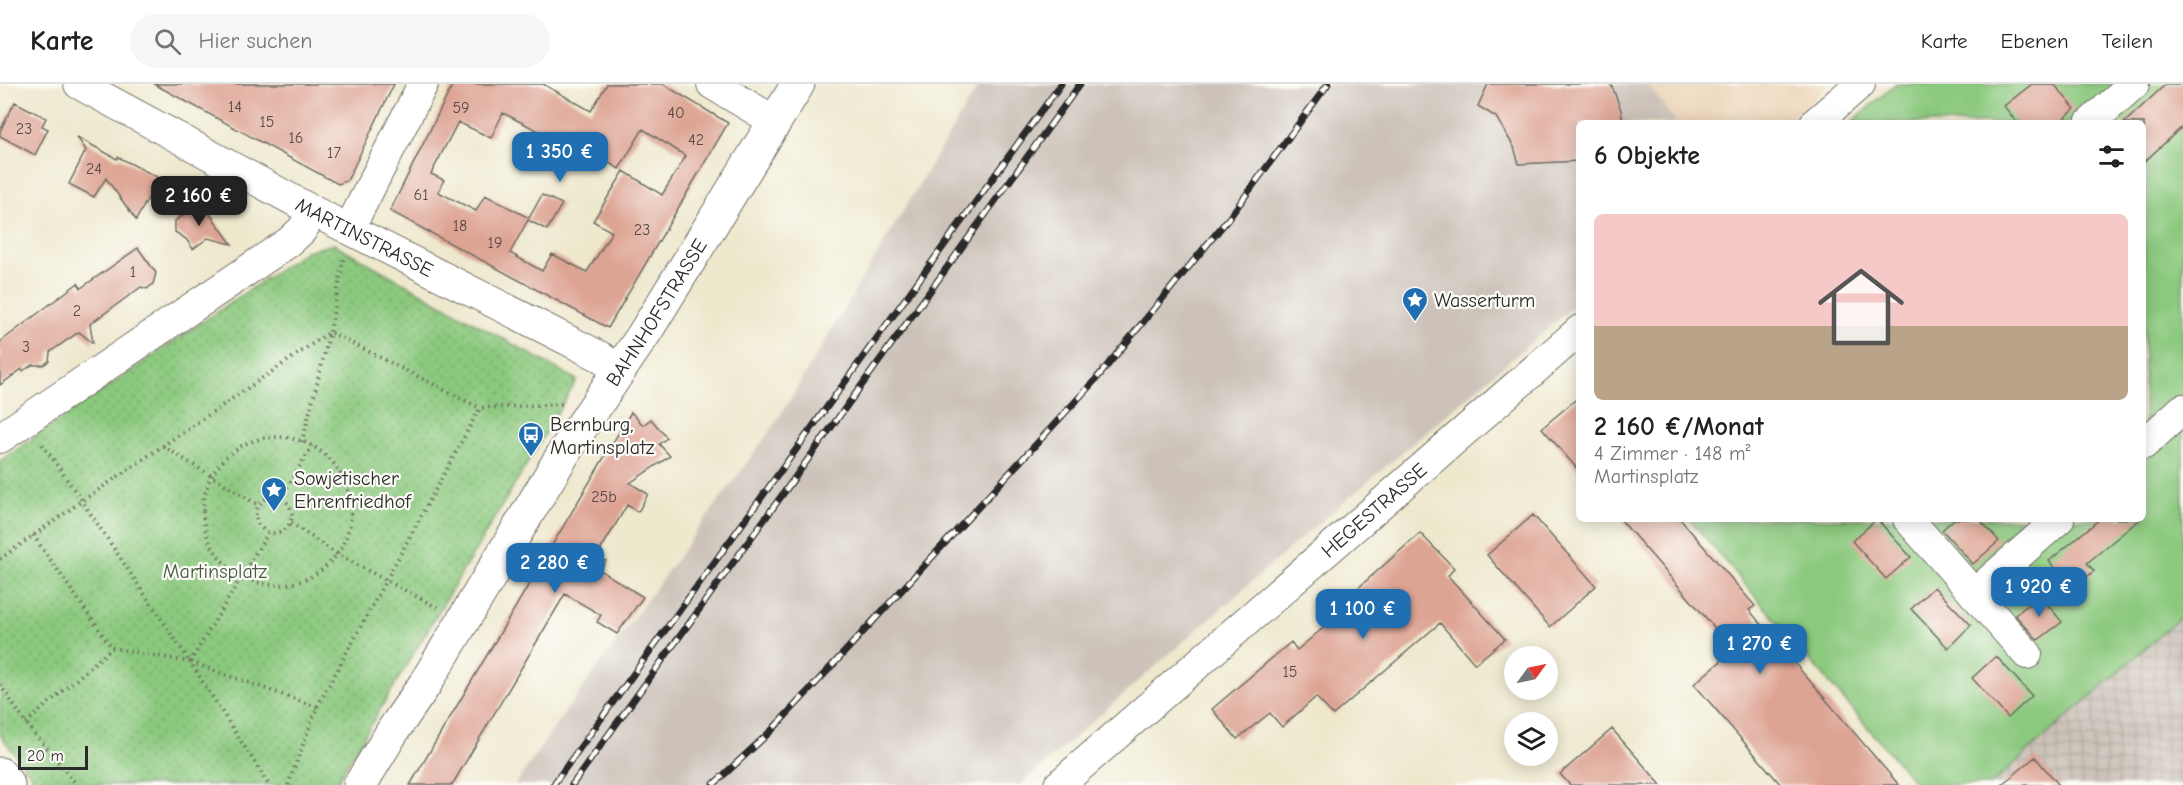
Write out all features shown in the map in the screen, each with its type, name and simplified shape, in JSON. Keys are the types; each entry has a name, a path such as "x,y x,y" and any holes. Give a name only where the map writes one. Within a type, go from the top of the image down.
{"main road":[{"name":"BAHNHOFSTRASSE","path":"360,785 393,729 425,684 565,451 620,370 798,84"},
{"path":"0,774 8,785"}],"street":[{"name":"MARTINSTRASSE","path":"79,84 313,211 588,350 620,370"},
{"path":"349,228 423,84"},
{"path":"712,84 776,122"},
{"path":"1818,120 1860,84"},
{"path":"2093,120 2134,84"},
{"path":"0,438 289,242 302,230 313,211"},
{"name":"HEGESTRASSE","path":"1059,785 1576,333"},
{"path":"2146,442 2183,410"},
{"path":"1911,522 2026,654"},
{"path":"1974,594 2056,522"}],"path":[{"path":"302,442 330,332 349,228"},
{"path":"330,332 480,408 565,404"},
{"path":"0,559 330,332"},
{"path":"288,785 317,707 480,408"},
{"path":"26,420 190,662 269,785"},
{"path":"276,436 293,438 302,442 325,454 339,471 351,506 349,526 337,554 318,573 294,583 262,584 242,577 221,560 214,551 204,527 204,494 214,470 237,447 251,441 276,436"},
{"path":"163,446 258,505"},
{"path":"281,498 312,446"},
{"path":"266,498 281,498 290,506 291,523 279,533 268,533 261,529 256,521 258,505 266,498"},
{"path":"291,523 337,554 442,610"},
{"path":"190,662 268,533"},
{"path":"33,536 112,648 190,662 317,707"},
{"path":"26,723 112,648"},
{"path":"0,685 26,723 77,785"}],"shaded area":[{"path":"980,84 1647,84 1675,120 1576,120 1576,305 1305,535 1020,785 515,785 565,712 775,424"},
{"path":"1647,84 1830,84 1790,120 1675,120"},
{"path":"2183,615 2183,785 1990,785"}],"green space":[{"path":"1895,84 2183,84 2183,615 1990,785 1917,785 1692,522 2146,522 2146,120 1854,120"},
{"name":"Martinsplatz","path":"334,244 577,380 335,785 39,785 0,735 0,461 306,251"}],"building":[{"path":"154,84 394,84 347,181 338,184"},
{"path":"453,84 543,84 591,111 607,84 663,84 728,123 608,328 390,211","holes":["503,113 570,147 573,141 619,169 643,129 686,156 662,195 624,171 593,221 612,232 587,272 552,254 542,271 510,253 528,220 547,230 562,204 542,195 529,218 485,195 476,211 438,192 444,180 431,174 458,122 491,138"]},
{"path":"1488,84 1611,84 1623,120 1576,120 1576,161 1519,164 1514,147 1496,117 1478,106"},
{"path":"2032,84 2054,84 2075,109 2062,120 2015,120 2004,106"},
{"path":"2166,84 2183,84 2183,126 2146,160 2146,120 2127,120"},
{"path":"15,102 46,118 42,126 48,129 35,155 0,136 0,131"},
{"path":"77,137 159,178 136,220 106,178 94,197 69,184 86,150"},
{"path":"201,202 232,244 208,238 193,249 186,239 175,232 175,221"},
{"path":"138,248 156,273 153,284 147,289 141,287 90,324 93,343 79,332 50,352 49,361 43,365 32,365 23,371 22,369 0,385 0,342 78,283 81,288"},
{"path":"1576,399 1576,467 1542,428"},
{"path":"631,412 643,425 651,419 667,438 659,444 670,456 630,483 648,494 638,512 627,505 597,556 606,561 600,570 643,597 617,634 597,622 601,615 565,594 452,785 410,785"},
{"path":"1533,515 1596,586 1550,627 1487,555"},
{"path":"1623,522 1683,522 1755,606 1749,610 1899,785 1781,785 1694,684 1734,650"},
{"path":"1874,522 1880,522 1911,557 1886,579 1852,541"},
{"path":"1951,522 1982,522 1999,541 1973,564 1942,530"},
{"path":"2096,522 2136,522 2087,563 2094,571 2073,589 2049,561"},
{"path":"1420,533 1454,568 1448,576 1505,639 1475,664 1440,623 1333,715 1316,697 1282,727 1270,713 1237,739 1212,709 1291,642 1297,650 1335,618 1330,613"},
{"path":"1934,587 1971,625 1948,648 1911,609"},
{"path":"2040,595 2062,622 2038,640 2015,615"},
{"path":"1996,656 2032,696 2008,718 1972,678"},
{"path":"1612,729 1661,785 1570,785 1560,774"},
{"path":"2035,757 2059,785 2002,785"}],"railway":[{"path":"553,785 1061,84"},
{"path":"572,785 1080,84"},
{"path":"713,785 772,730 1097,378 1229,218 1328,84"}],"place":[{"name":"Wasserturm","path":"1415,323"},
{"name":"Bernburg, Martinsplatz","path":"531,458"},
{"name":"Sowjetischer Ehrenfriedhof","path":"274,513"}]}
